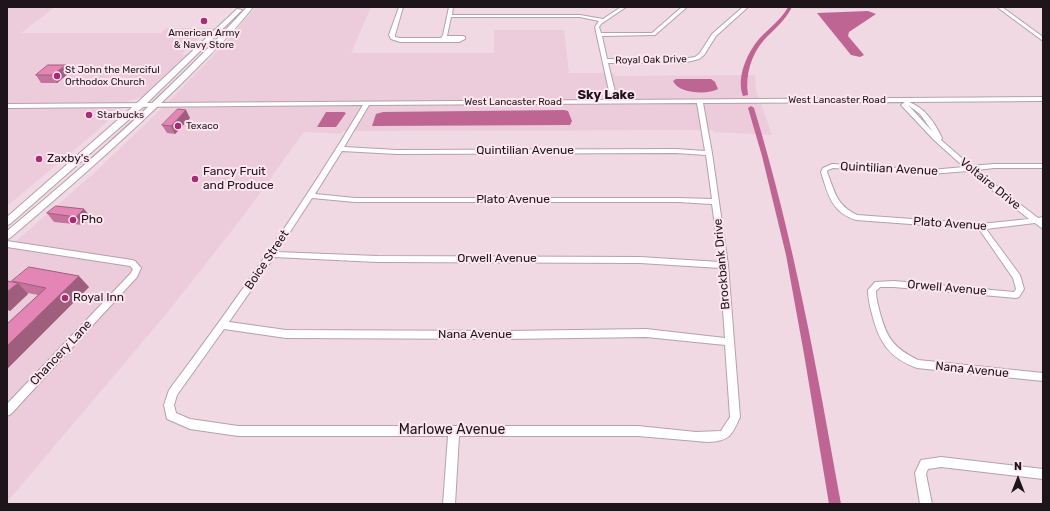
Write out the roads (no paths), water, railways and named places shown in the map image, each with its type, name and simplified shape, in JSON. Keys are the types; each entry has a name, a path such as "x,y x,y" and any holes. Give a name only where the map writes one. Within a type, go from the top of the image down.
{"main road":[{"path":"7,222 140,105 245,8"},
{"path":"7,236 90,165 156,105 204,59 245,8"}],"street":[{"path":"402,7 392,38 400,40 442,38 451,7"},
{"path":"614,102 598,25 603,20 624,7"},
{"path":"599,35 653,34 685,7"},
{"name":"Royal Oak Drive","path":"605,61 683,61 697,58 702,54 714,35 746,7"},
{"path":"999,7 1043,39"},
{"path":"449,16 499,13 580,16 603,20"},
{"name":"West Lancaster Road","path":"7,106 700,101 906,102 1043,99"},
{"name":"Brockbank Drive","path":"700,101 709,153 724,265 735,417 731,428"},
{"name":"Voltaire Drive","path":"906,102 904,105 917,120 970,169 1039,220 1043,226"},
{"name":"Boice Street","path":"171,416 169,405 172,392 222,325 311,196 368,103"},
{"name":"Quintilian Avenue","path":"341,149 398,152 676,151 709,153"},
{"name":"Quintilian Avenue","path":"856,217 843,212 837,206 824,172 825,168 832,166 931,172 994,166 1043,166"},
{"name":"Plato Avenue","path":"311,196 355,200 678,200 716,202"},
{"name":"Plato Avenue","path":"856,217 981,227 1008,225 1039,220"},
{"name":"Orwell Avenue","path":"878,284 1016,294 1020,289 1017,277 981,227"},
{"name":"Chancery Lane","path":"7,244 132,263 137,268 134,275 7,411"},
{"name":"Orwell Avenue","path":"271,254 349,260 620,259 691,261 724,265"},
{"name":"Nana Avenue","path":"878,284 872,290 872,298 885,343 902,357 917,364 1043,377"},
{"name":"Nana Avenue","path":"222,325 286,334 646,334 729,342"},
{"name":"Marlowe Avenue","path":"171,416 190,424 238,431 638,431 715,438 723,435 731,428"},
{"path":"449,504 454,430"},
{"path":"926,504 920,473 925,464 941,462 1043,474"}],"waterway":[{"path":"745,95 745,73 753,52 761,40 784,17 790,7"},
{"path":"751,108 765,156 790,255 835,504"}],"place":[{"name":"American Army & Navy Store","path":"204,21"},
{"name":"St John the Merciful Orthodox Church","path":"57,76"},
{"name":"Starbucks","path":"89,115"},
{"name":"Texaco","path":"178,126"},
{"name":"Zaxby's","path":"39,159"},
{"name":"Fancy Fruit and Produce","path":"195,179"},
{"name":"Pho","path":"73,220"},
{"name":"Royal Inn","path":"65,298"}],"district":[{"name":"Sky Lake","path":"606,95"}]}
